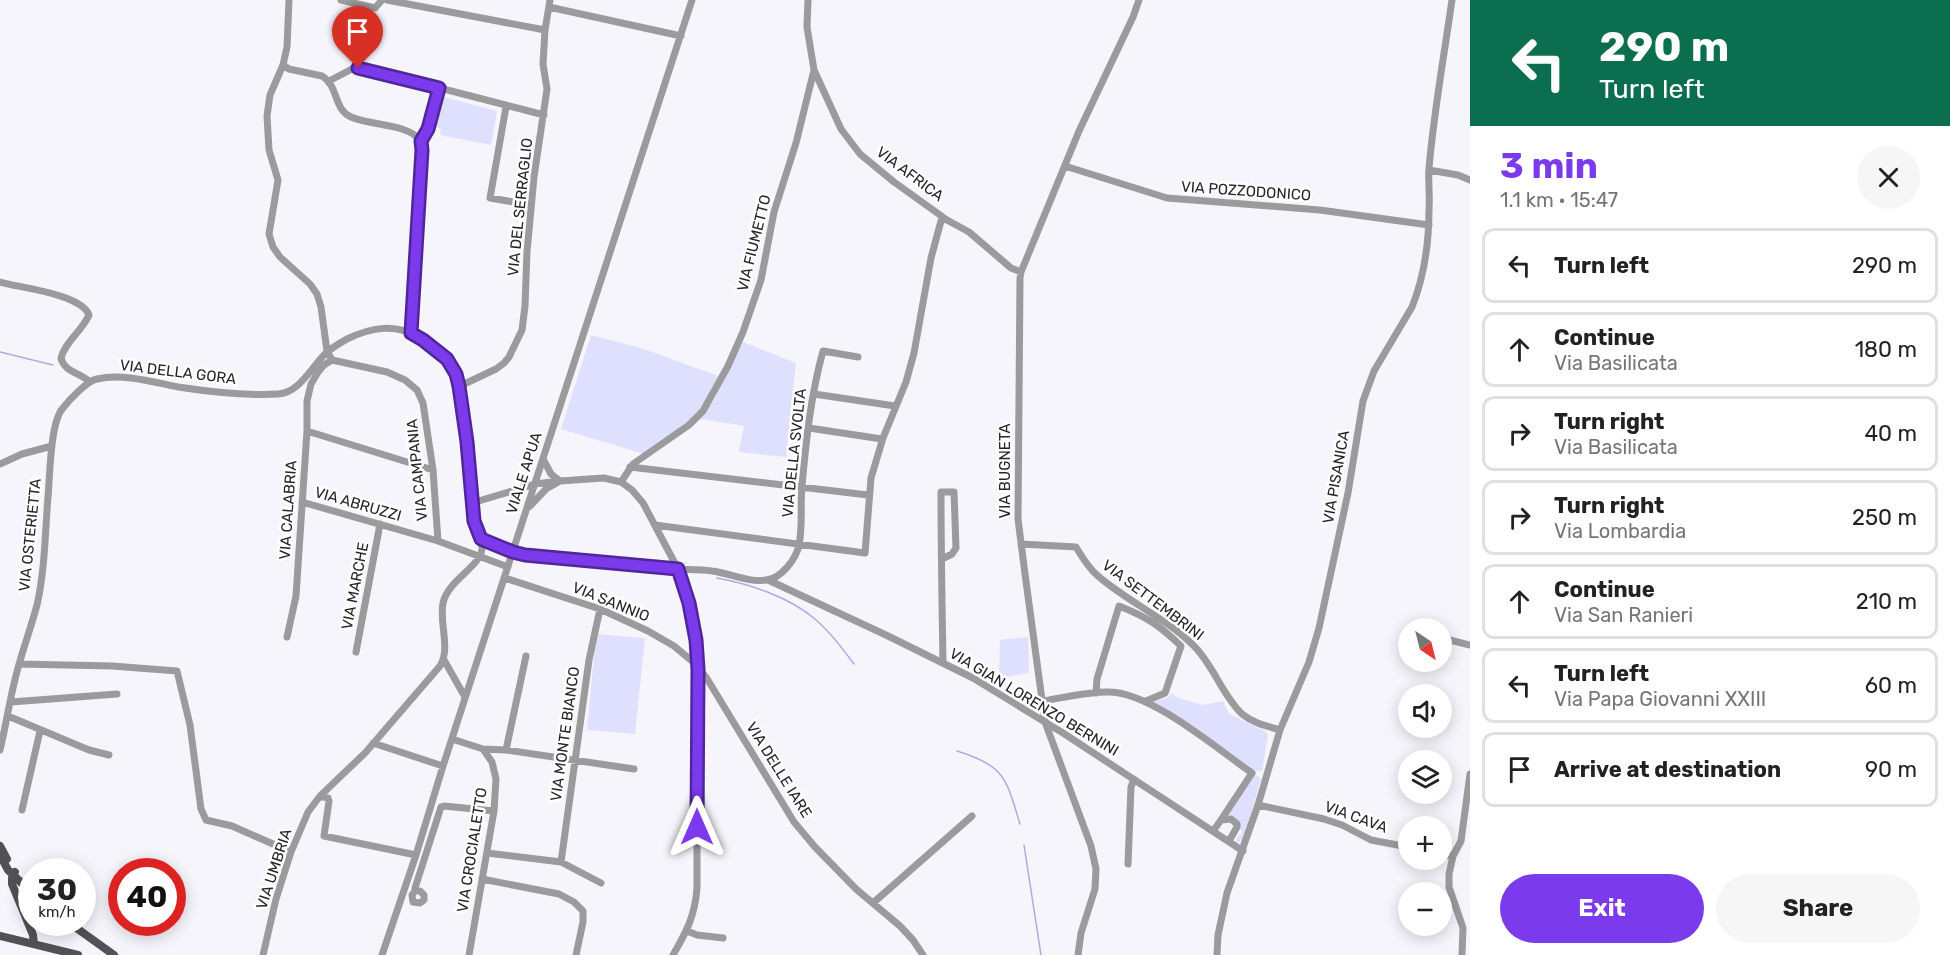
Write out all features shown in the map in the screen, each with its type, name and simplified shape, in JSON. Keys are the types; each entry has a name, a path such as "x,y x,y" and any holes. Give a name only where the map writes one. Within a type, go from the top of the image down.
{"main road":[{"path":"0,846 14,873 12,884 33,935 34,944"},
{"path":"0,855 18,879"},
{"path":"0,936 78,955"},
{"path":"88,936 114,955"}],"street":[{"path":"290,0 287,47 283,65 270,94 267,116 269,150 278,180 269,234 273,247 280,257 310,284 317,294 327,351 332,360 324,365 311,384 303,379"},
{"path":"341,0 375,8 382,0"},
{"path":"387,0 545,30"},
{"name":"VIALE APUA","path":"382,955 692,0"},
{"name":"VIA FIUMETTO","path":"621,482 630,467 695,420 703,411 728,366 743,332 761,280 774,212 796,142 814,70 807,27 808,0"},
{"name":"VIA BUGNETA","path":"1078,955 1081,933 1095,889 1096,869 1091,846 1046,722 1021,544 1018,519 1021,272 1079,131 1133,17 1138,0"},
{"name":"VIA PISANICA","path":"1217,955 1218,935 1227,893 1244,851 1280,730 1309,662 1319,628 1348,493 1363,401 1374,371 1416,297 1429,225 1429,170 1440,73 1452,0"},
{"path":"550,3 681,36"},
{"name":"VIA DEL SERRAGLIO","path":"459,386 501,366 509,357 518,339 525,315 531,205 547,89 543,64 545,30 550,3"},
{"path":"283,65 289,69 322,76 329,81 339,107 346,114 359,120 409,132 421,141"},
{"path":"329,81 358,68 544,116"},
{"name":"VIA AFRICA","path":"814,70 841,129 852,146 894,182 947,220 969,232 1011,268 1021,272"},
{"path":"411,333 421,141 428,129 439,88"},
{"path":"506,107 490,198 531,205"},
{"name":"VIA POZZODONICO","path":"1065,166 1161,197 1179,200 1320,210 1429,225"},
{"path":"1429,170 1458,175 1470,180"},
{"path":"655,525 865,553 871,478 882,439 906,382 914,353 939,224 943,219 947,220"},
{"path":"0,282 55,295 80,304 87,310 89,315 86,321 61,358 65,367 90,382"},
{"path":"327,351 356,335 376,328 393,328 411,333 423,340 449,362 453,369 459,386 474,521 482,547 480,556 456,580 444,597 442,612 444,660 465,697"},
{"name":"VIA DELLA GORA","path":"90,382 98,379 124,378 200,390 281,394 290,391 303,379 327,351"},
{"name":"VIA DELLA SVOLTA","path":"768,580 778,575 786,567 799,545 802,486 809,428 823,351 858,357"},
{"name":"VIA CAMPANIA","path":"332,360 387,372 405,380 417,390 423,403 433,470 438,541"},
{"name":"VIA OSTERIETTA","path":"0,750 19,664 37,605 42,575 52,446 60,412 90,382"},
{"name":"VIA CALABRIA","path":"287,637 296,596 307,401 311,384"},
{"path":"814,394 895,406"},
{"path":"809,428 882,439"},
{"path":"307,430 433,470"},
{"path":"0,464 36,449 52,446"},
{"path":"543,459 551,474 560,480"},
{"path":"630,467 868,495"},
{"path":"472,503 535,484 560,480 604,478 621,482 639,496 678,569 694,623 698,669 697,888 694,913 674,955"},
{"path":"526,511 546,489 560,480"},
{"path":"942,559 952,554 956,548 954,492 941,492 943,662"},
{"name":"VIA ABRUZZI","path":"302,502 438,541 508,567"},
{"name":"VIA MARCHE","path":"356,652 380,524"},
{"name":"VIA GIAN LORENZO BERNINI","path":"481,539 513,552 537,556 712,571 768,580 943,662 996,691 1244,851"},
{"name":"VIA SETTEMBRINI","path":"1021,544 1076,547 1098,577 1129,601 1181,634 1197,648 1230,700 1241,712 1254,721 1280,730"},
{"name":"VIA SANNIO","path":"505,578 600,609 664,640 689,658 698,669"},
{"path":"1096,693 1097,679 1119,606 1158,625 1181,646 1165,693 1146,701"},
{"name":"VIA MONTE BIANCO","path":"561,862 589,660 600,609"},
{"path":"1452,640 1470,645"},
{"path":"506,750 526,656"},
{"name":"VIA UMBRIA","path":"263,955 276,899 291,852 308,812 320,796 373,743 444,660"},
{"path":"19,664 112,666 177,671 190,725 201,809 206,820 232,826 291,852"},
{"name":"VIA DELLE IARE","path":"698,669 706,677 794,822 856,889 900,926 923,955"},
{"path":"1042,701 1110,692 1146,701 1252,773 1213,831"},
{"path":"11,702 117,694"},
{"path":"8,716 89,750 109,755"},
{"path":"22,810 40,731"},
{"path":"452,739 483,749 506,750 634,769"},
{"path":"373,743 443,766"},
{"name":"VIA CROCIALETTO","path":"469,955 494,811 496,779 492,762 483,749"},
{"path":"1462,955 1463,928 1449,886 1453,856 1461,841 1470,774"},
{"path":"1128,864 1131,787 1134,779"},
{"path":"320,796 328,798 329,801 324,836 416,855"},
{"name":"VIA CAVA","path":"1258,805 1324,819 1371,840 1398,846"},
{"path":"415,891 441,807 494,811"},
{"path":"873,903 972,816"},
{"path":"1221,820 1231,819 1237,824 1236,831 1229,841"},
{"path":"487,852 561,862 601,883"},
{"path":"482,879 559,894 574,902 583,911 584,922 576,955"},
{"path":"687,931 697,935 723,938"}],"shaded area":[{"path":"444,97 497,111 491,145 440,135 441,129 436,127"},
{"path":"591,335 644,349 718,376 703,407 694,418 644,454 561,429"},
{"path":"743,342 796,363 786,457 739,452 744,426 700,419 714,400"},
{"path":"596,634 645,638 635,734 587,730"},
{"path":"1028,637 1029,673 999,678 1000,640"},
{"path":"1171,693 1179,698 1203,705 1223,701 1229,714 1265,731 1268,735 1262,771 1253,770 1168,710 1153,702 1169,697"},
{"path":"1255,774 1261,779 1244,838 1238,843 1236,842 1238,835 1241,835 1242,831 1240,824 1228,815"}],"waterway":[{"path":"0,352 53,365"},
{"path":"717,578 769,592 805,611 826,629 854,664"},
{"path":"957,751 986,762 1002,776 1020,824"},
{"path":"1024,845 1041,955"}],"route":[{"path":"358,68 439,88 428,129 421,141 411,333 447,359 456,374 467,442 474,521 481,539 525,555 678,569 689,603 696,640 698,669 697,827"}]}
